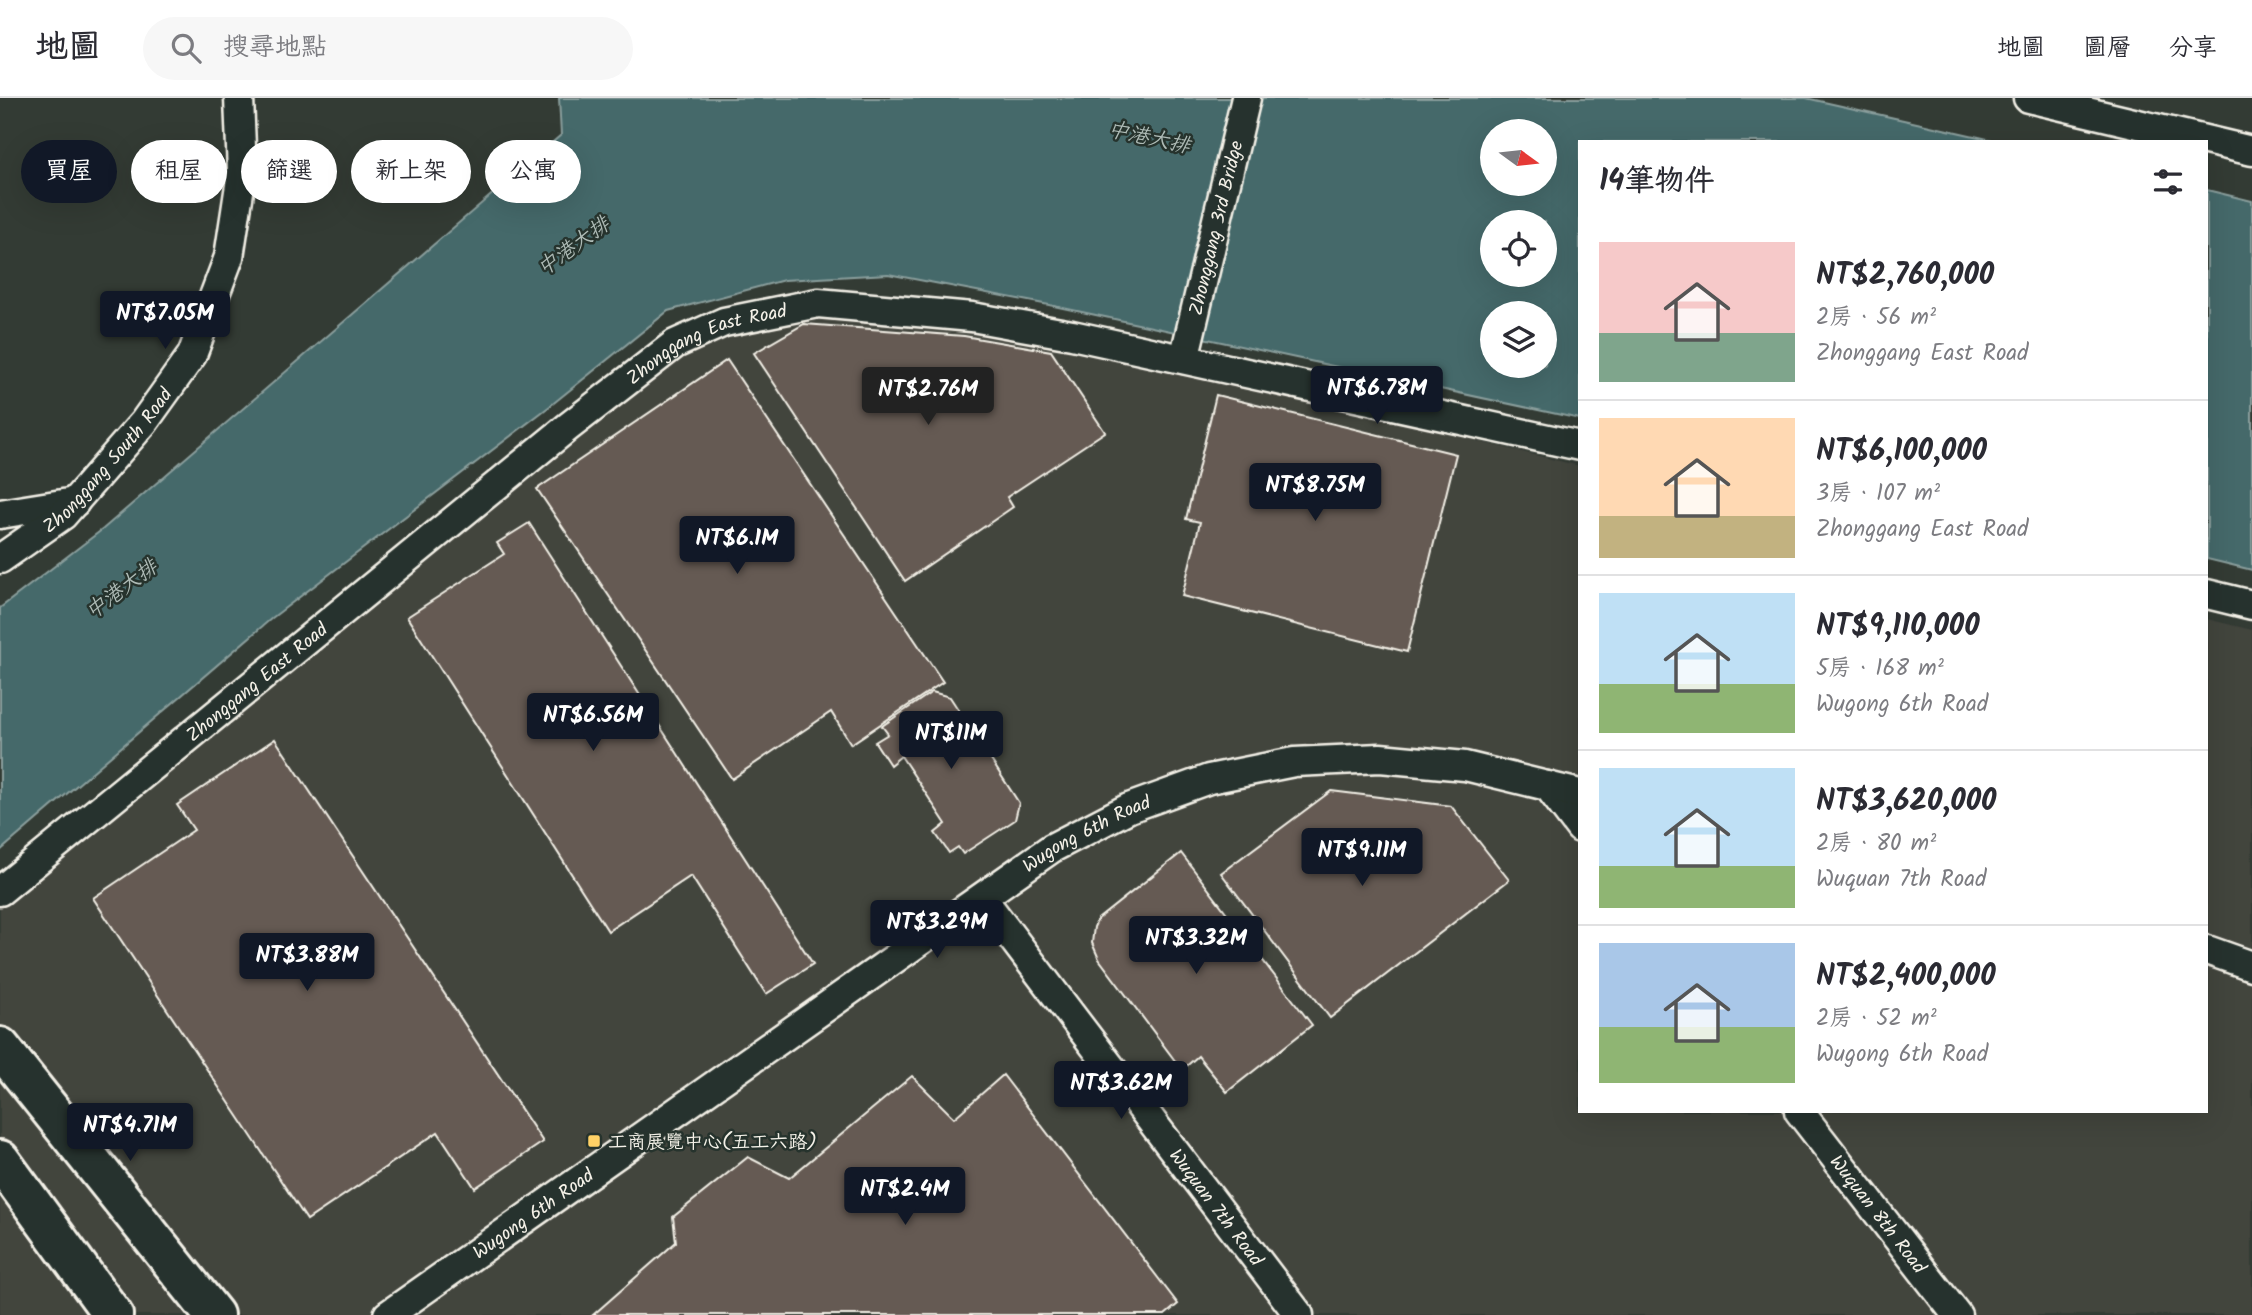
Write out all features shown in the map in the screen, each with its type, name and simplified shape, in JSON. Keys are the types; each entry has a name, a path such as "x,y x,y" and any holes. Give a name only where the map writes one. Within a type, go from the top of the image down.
{"street":[{"name":"Zhonggang South Road","path":"0,559 63,515 144,422 192,355 229,257 242,172 239,98"},
{"name":"Zhonggang 3rd Bridge","path":"1186,349 1246,98"},
{"path":"2028,98 2206,140"},
{"path":"2208,141 2252,151"},
{"name":"Zhonggang East Road","path":"0,891 568,427 675,344 724,321 818,303 972,317 1073,335 1186,349 1578,446"},
{"path":"0,514 75,502"},
{"path":"2208,594 2252,605"},
{"name":"Wugong 6th Road","path":"388,1315 1052,848 1129,808 1209,779 1269,766 1294,762 1380,758 1465,766 1578,794"},
{"path":"1548,786 1578,825"},
{"name":"Wuquan 7th Road","path":"982,898 1299,1315"},
{"path":"2208,950 2252,966"},
{"path":"0,1047 214,1315"},
{"name":"Wuquan 8th Road","path":"1801,1113 1957,1315"},
{"path":"0,1160 113,1315"}],"shaded area":[{"path":"832,314 936,321 1080,344 1578,466 1578,1113 2208,1113 2208,619 2252,630 2252,1315 0,1315 0,883 677,357 757,328"}],"water":[{"name":"中港大排","path":"559,98 1806,98 1992,140 1578,140 1578,419 1049,305 888,274 784,280 668,311 550,406 272,618 0,851 0,608 103,529 485,200 485,203 581,203 581,140 555,140 561,135"},
{"path":"2208,190 2252,201 2252,570 2208,559"}],"building":[{"path":"804,324 964,336 1051,351 1105,432 1007,497 1013,507 905,581 754,353"},
{"path":"727,360 943,682 851,744 831,712 732,779 537,489"},
{"path":"1216,395 1456,454 1407,652 1182,596 1200,522 1186,519"},
{"path":"529,523 813,964 766,994 691,876 608,931 407,617 504,554 497,543"},
{"path":"932,692 950,697 1019,803 1015,820 963,854 958,847 949,853 935,833 946,824 901,756 890,765 875,742 888,734 882,726"},
{"path":"275,739 543,1142 475,1188 438,1132 307,1220 93,898 194,830 177,805"},
{"path":"1331,791 1451,806 1509,880 1330,1018 1221,873"},
{"path":"1181,853 1312,1025 1227,1092 1198,1056 1182,1070 1099,959 1092,943 1098,919"},
{"path":"1003,1075 1178,1304 1165,1315 593,1315 676,1242 673,1217 748,1157 789,1178 912,1076 954,1118"}],"place":[{"name":"工商展覽中心(五工六路)","path":"594,1141"}]}
